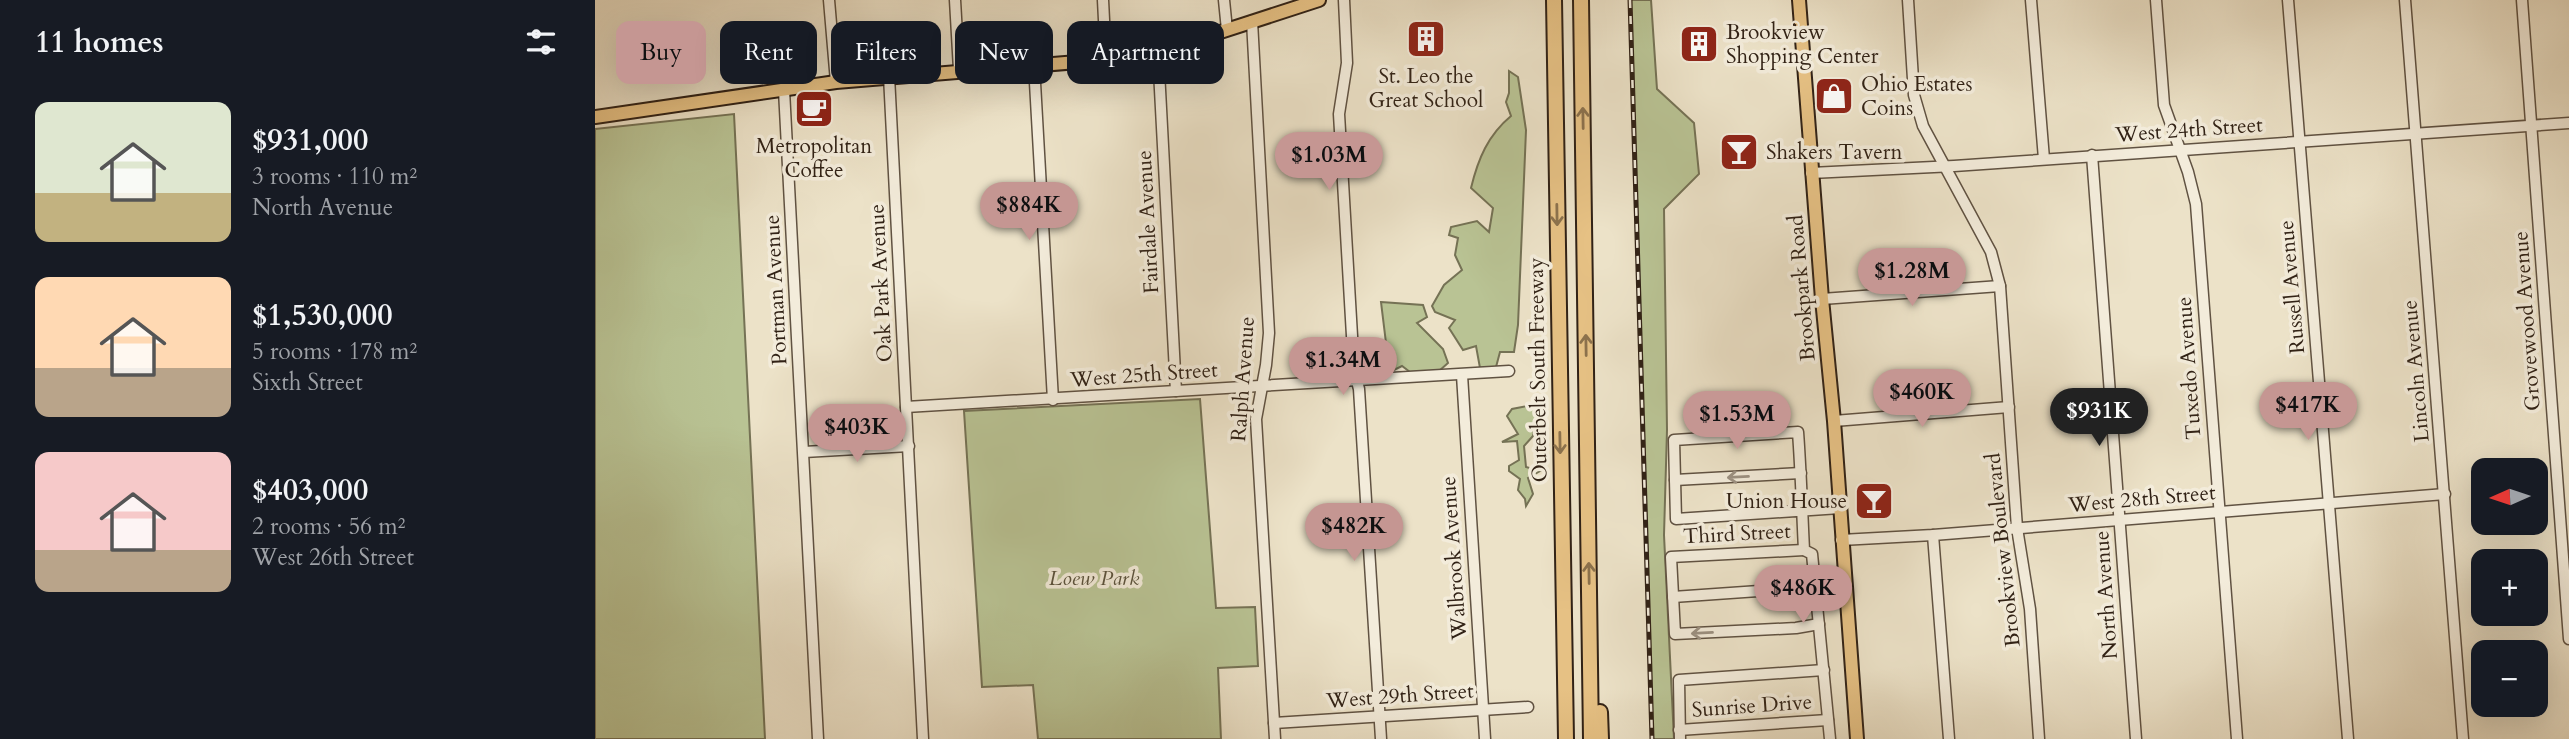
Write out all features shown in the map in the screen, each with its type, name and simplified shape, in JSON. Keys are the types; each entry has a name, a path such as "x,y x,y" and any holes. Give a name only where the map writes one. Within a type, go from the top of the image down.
{"highway":[{"name":"Outerbelt South Freeway","path":"1554,0 1566,739"},
{"path":"1581,0 1591,739"},
{"path":"1556,739 1555,674 1563,614"},
{"path":"1589,620 1598,683 1601,739"}],"main road":[{"path":"1224,31 1318,0"},
{"name":"Brookpark Road","path":"1799,0 1857,739"},
{"path":"595,117 831,83"}],"street":[{"path":"829,0 831,27"},
{"path":"955,0 956,21"},
{"path":"1103,0 1104,21"},
{"path":"1224,0 1227,30"},
{"path":"1344,0 1347,63 1339,114 1381,739"},
{"name":"Brookview Boulevard","path":"1908,0 1914,95 1923,126 1991,252 2000,286 2017,528 2030,609 2039,739"},
{"path":"2031,0 2044,159"},
{"name":"Tuxedo Avenue","path":"2156,0 2164,105 2181,150 2196,204 2237,739"},
{"name":"Russell Avenue","path":"2288,0 2348,739"},
{"name":"Lincoln Avenue","path":"2405,0 2463,739"},
{"name":"Grovewood Avenue","path":"2522,0 2569,639"},
{"name":"Ralph Avenue","path":"1252,21 1269,333 1255,419 1275,739"},
{"name":"Oak Park Avenue","path":"889,84 923,739"},
{"path":"1035,84 1053,400"},
{"name":"Fairdale Avenue","path":"1160,84 1176,391"},
{"name":"Portman Avenue","path":"784,90 818,739"},
{"name":"West 24th Street","path":"1811,173 2569,123"},
{"name":"North Avenue","path":"2092,155 2136,739"},
{"path":"1822,299 2000,286"},
{"name":"West 25th Street","path":"907,407 1509,371"},
{"name":"Walbrook Avenue","path":"1462,374 1485,739"},
{"path":"1834,421 2009,407"},
{"path":"1830,739 1812,554 1804,550 1802,511 1801,473 1798,432 1674,440 1676,519 1802,511 1840,508"},
{"path":"804,452 909,446"},
{"path":"1675,480 1801,473"},
{"name":"West 28th Street","path":"1841,540 2445,494"},
{"path":"1933,535 1949,739"},
{"name":"Third Street","path":"1673,597 1671,557 1804,550"},
{"path":"1814,587 1673,597 1675,634 1796,628 1819,624"},
{"path":"1679,735 1679,680 1824,670"},
{"name":"West 29th Street","path":"1274,723 1528,707"},
{"name":"Sunrise Drive","path":"1679,735 1828,720"},
{"path":"1847,739 1857,739"}],"green space":[{"path":"1630,0 1651,0 1657,89 1694,123 1699,174 1664,209 1667,430 1664,535 1674,739 1652,739"},
{"path":"1509,71 1518,77 1526,130 1518,325 1514,352 1500,352 1496,367 1480,368 1476,346 1463,350 1449,328 1455,320 1435,312 1432,306 1444,285 1462,270 1455,255 1458,238 1449,235 1451,227 1477,221 1489,232 1493,208 1471,188 1485,148 1496,131 1511,116 1506,102 1509,93"},
{"path":"734,114 765,739 595,739 595,129"},
{"path":"1381,302 1423,305 1427,317 1417,323 1443,349 1448,363 1439,371 1410,372 1402,366 1390,372 1371,371 1377,348 1386,343"},
{"name":"Loew Park","path":"1200,399 1216,608 1255,607 1258,666 1218,668 1221,739 1038,739 1033,685 982,687 964,411"},
{"path":"1537,404 1533,436 1524,446 1526,467 1540,471 1528,478 1533,494 1526,506 1525,499 1518,490 1520,479 1509,471 1509,466 1519,460 1517,441 1502,442 1518,434 1507,416 1512,409"}],"railway":[{"path":"1630,0 1652,739"}],"place":[{"name":"St. Leo the Great School","path":"1426,39"},
{"name":"Brookview Shopping Center","path":"1699,44"},
{"name":"Ohio Estates Coins","path":"1834,96"},
{"name":"Metropolitan Coffee","path":"814,109"},
{"name":"Shakers Tavern","path":"1739,152"},
{"name":"Union House","path":"1874,501"}]}
